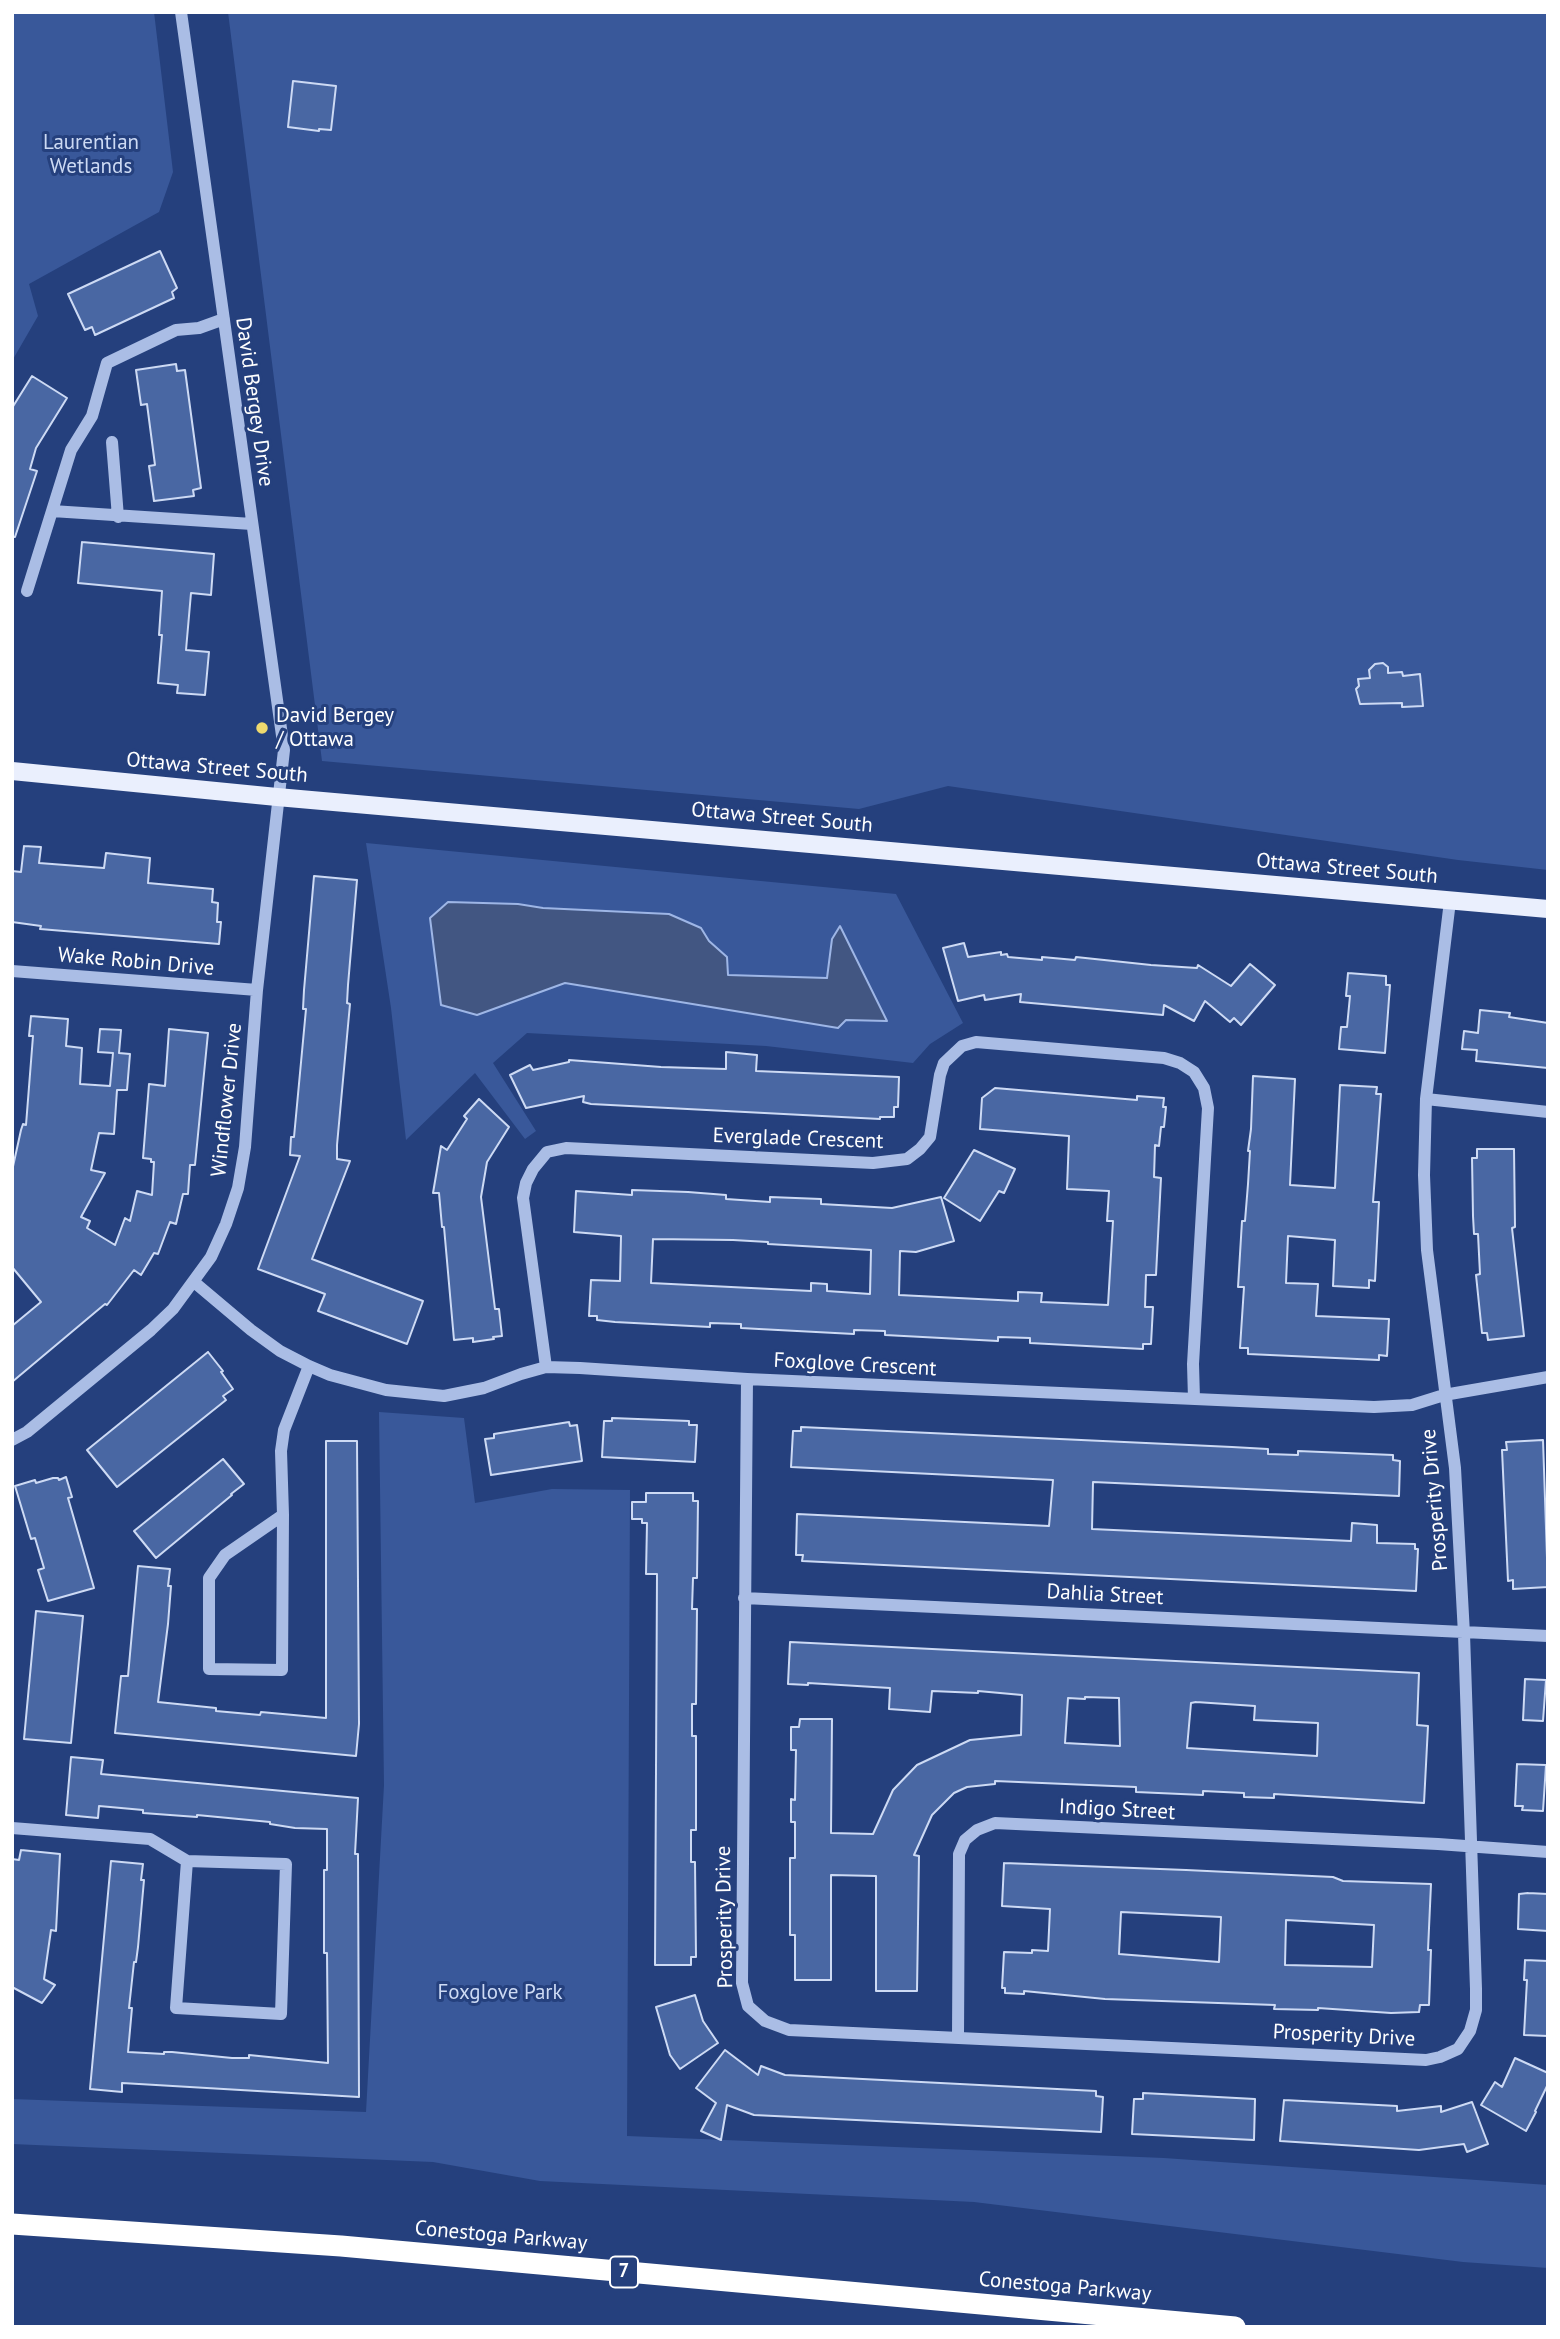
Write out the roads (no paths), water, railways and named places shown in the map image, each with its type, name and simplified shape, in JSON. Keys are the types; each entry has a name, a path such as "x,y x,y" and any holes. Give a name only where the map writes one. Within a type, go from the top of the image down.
{"highway":[{"name":"Conestoga Parkway","path":"12,2224 341,2246 1235,2327"}],"main road":[{"name":"Ottawa Street South","path":"12,771 277,797 1548,909"}],"street":[{"name":"David Bergey Drive","path":"181,12 284,750 277,797"},
{"path":"27,592 71,450 92,416 107,363 176,330 199,328 223,319"},
{"path":"112,442 118,517"},
{"path":"52,511 252,524"},
{"name":"Windflower Drive","path":"12,1440 27,1432 173,1309 211,1256 226,1224 238,1188 245,1147 257,990 277,797"},
{"name":"Prosperity Drive","path":"747,1379 742,1983 748,2006 765,2021 789,2030 1426,2060 1458,2049 1470,2031 1476,2010 1464,1634 1455,1468 1427,1250 1424,1175 1426,1099 1450,901"},
{"name":"Wake Robin Drive","path":"12,971 257,990"},
{"name":"Everglade Crescent","path":"546,1367 523,1198 533,1169 547,1152 566,1148 873,1163 907,1159 920,1149 930,1136 944,1063 962,1046 976,1042 1164,1058 1180,1063 1194,1072 1204,1088 1208,1108 1193,1364 1194,1399"},
{"path":"1426,1099 1548,1112"},
{"name":"Foxglove Crescent","path":"194,1282 271,1344 330,1376 386,1390 444,1396 484,1388 546,1367 747,1379 1374,1407 1412,1405 1444,1395 1548,1377"},
{"path":"283,1515 225,1555 209,1578 209,1669 282,1670 283,1515 281,1451 284,1430 309,1366"},
{"name":"Dahlia Street","path":"744,1598 1548,1636"},
{"name":"Indigo Street","path":"958,2038 958,1854 965,1840 977,1830 995,1824 1548,1852"},
{"path":"12,1828 150,1839 187,1861 286,1864 281,2014 176,2008 187,1861"}],"place":[{"name":"David Bergey / Ottawa","path":"262,728"}],"park label":[{"name":"Laurentian Wetlands","path":"91,155"},
{"name":"Foxglove Park","path":"500,1993"}]}
